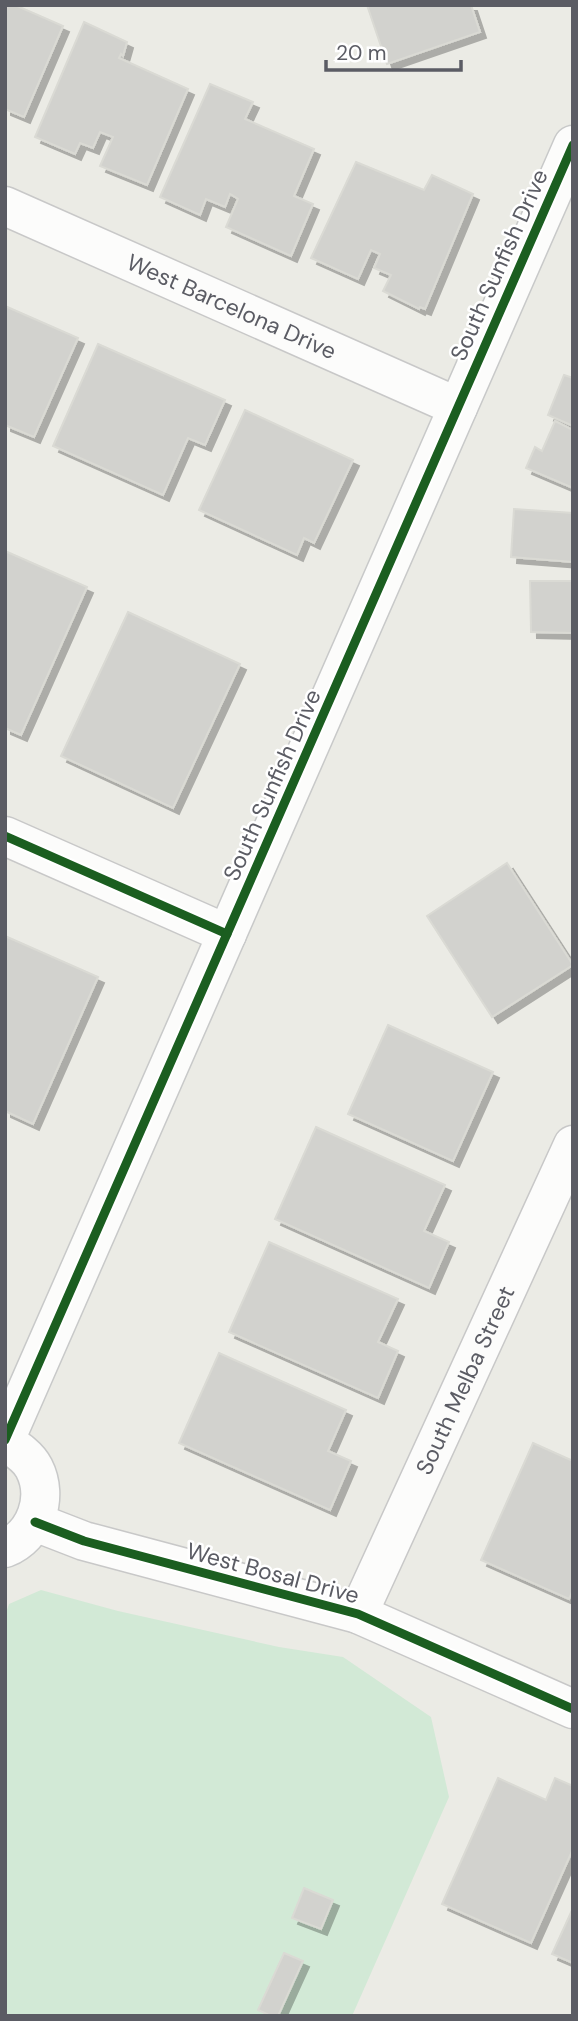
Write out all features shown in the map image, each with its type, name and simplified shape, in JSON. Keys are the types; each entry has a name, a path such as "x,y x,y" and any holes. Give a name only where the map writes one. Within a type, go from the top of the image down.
{"street":[{"name":"South Sunfish Drive","path":"5,1441 573,145"},
{"name":"West Barcelona Drive","path":"5,206 458,407"},
{"path":"5,836 227,934"},
{"name":"South Melba Street","path":"358,1614 573,1145"},
{"path":"5,1441 21,1452 37,1475 40,1504 35,1522 24,1536 5,1548"},
{"name":"West Bosal Drive","path":"35,1522 84,1541 358,1614 573,1709"}],"green space":[{"path":"41,1590 118,1611 279,1647 343,1657 431,1717 449,1797 352,2016 5,2016 5,1616 9,1604"}],"building":[{"path":"5,5 15,5 63,26 24,117 5,109"},
{"path":"367,5 471,5 480,32 387,64"},
{"path":"84,22 127,42 123,56 121,54 119,58 188,89 147,185 100,166 113,137 100,132 93,148 80,143 75,154 35,137"},
{"path":"210,84 253,102 245,119 314,149 294,196 313,204 291,256 226,227 238,199 230,194 225,207 206,199 200,215 160,197"},
{"path":"356,162 424,190 432,175 473,194 425,309 419,309 383,291 391,275 374,268 380,254 371,250 358,279 311,258"},
{"path":"5,306 78,338 34,437 5,425"},
{"path":"98,344 225,400 205,445 188,438 163,495 53,446"},
{"path":"564,375 573,378 573,426 548,415"},
{"path":"245,410 353,460 314,543 304,538 297,555 199,510"},
{"path":"555,421 573,430 573,488 526,468 535,447 542,451"},
{"path":"514,509 573,513 573,562 511,557"},
{"path":"5,551 87,587 21,735 5,728"},
{"path":"530,581 573,581 573,633 531,632"},
{"path":"128,612 240,664 173,808 61,756"},
{"path":"507,863 573,965 492,1017 427,916"},
{"path":"5,936 98,977 33,1124 5,1111"},
{"path":"388,1025 493,1072 453,1161 348,1114"},
{"path":"316,1127 445,1185 424,1231 449,1242 429,1288 275,1219"},
{"path":"269,1242 398,1299 378,1342 398,1351 378,1398 229,1332"},
{"path":"219,1353 346,1410 328,1451 351,1461 330,1510 179,1443"},
{"path":"533,1443 573,1461 573,1590 569,1599 481,1560"},
{"path":"498,1778 546,1800 555,1778 573,1786 573,1849 531,1943 442,1904"},
{"path":"304,1888 333,1900 321,1929 292,1918"},
{"path":"573,1908 573,1963 552,1954"},
{"path":"284,1953 303,1961 278,2016 271,2016 258,2010"}],"cycle path":[{"path":"5,1440 573,145"},
{"path":"5,836 227,934"},
{"path":"35,1522 84,1541 358,1614 573,1709"}]}
